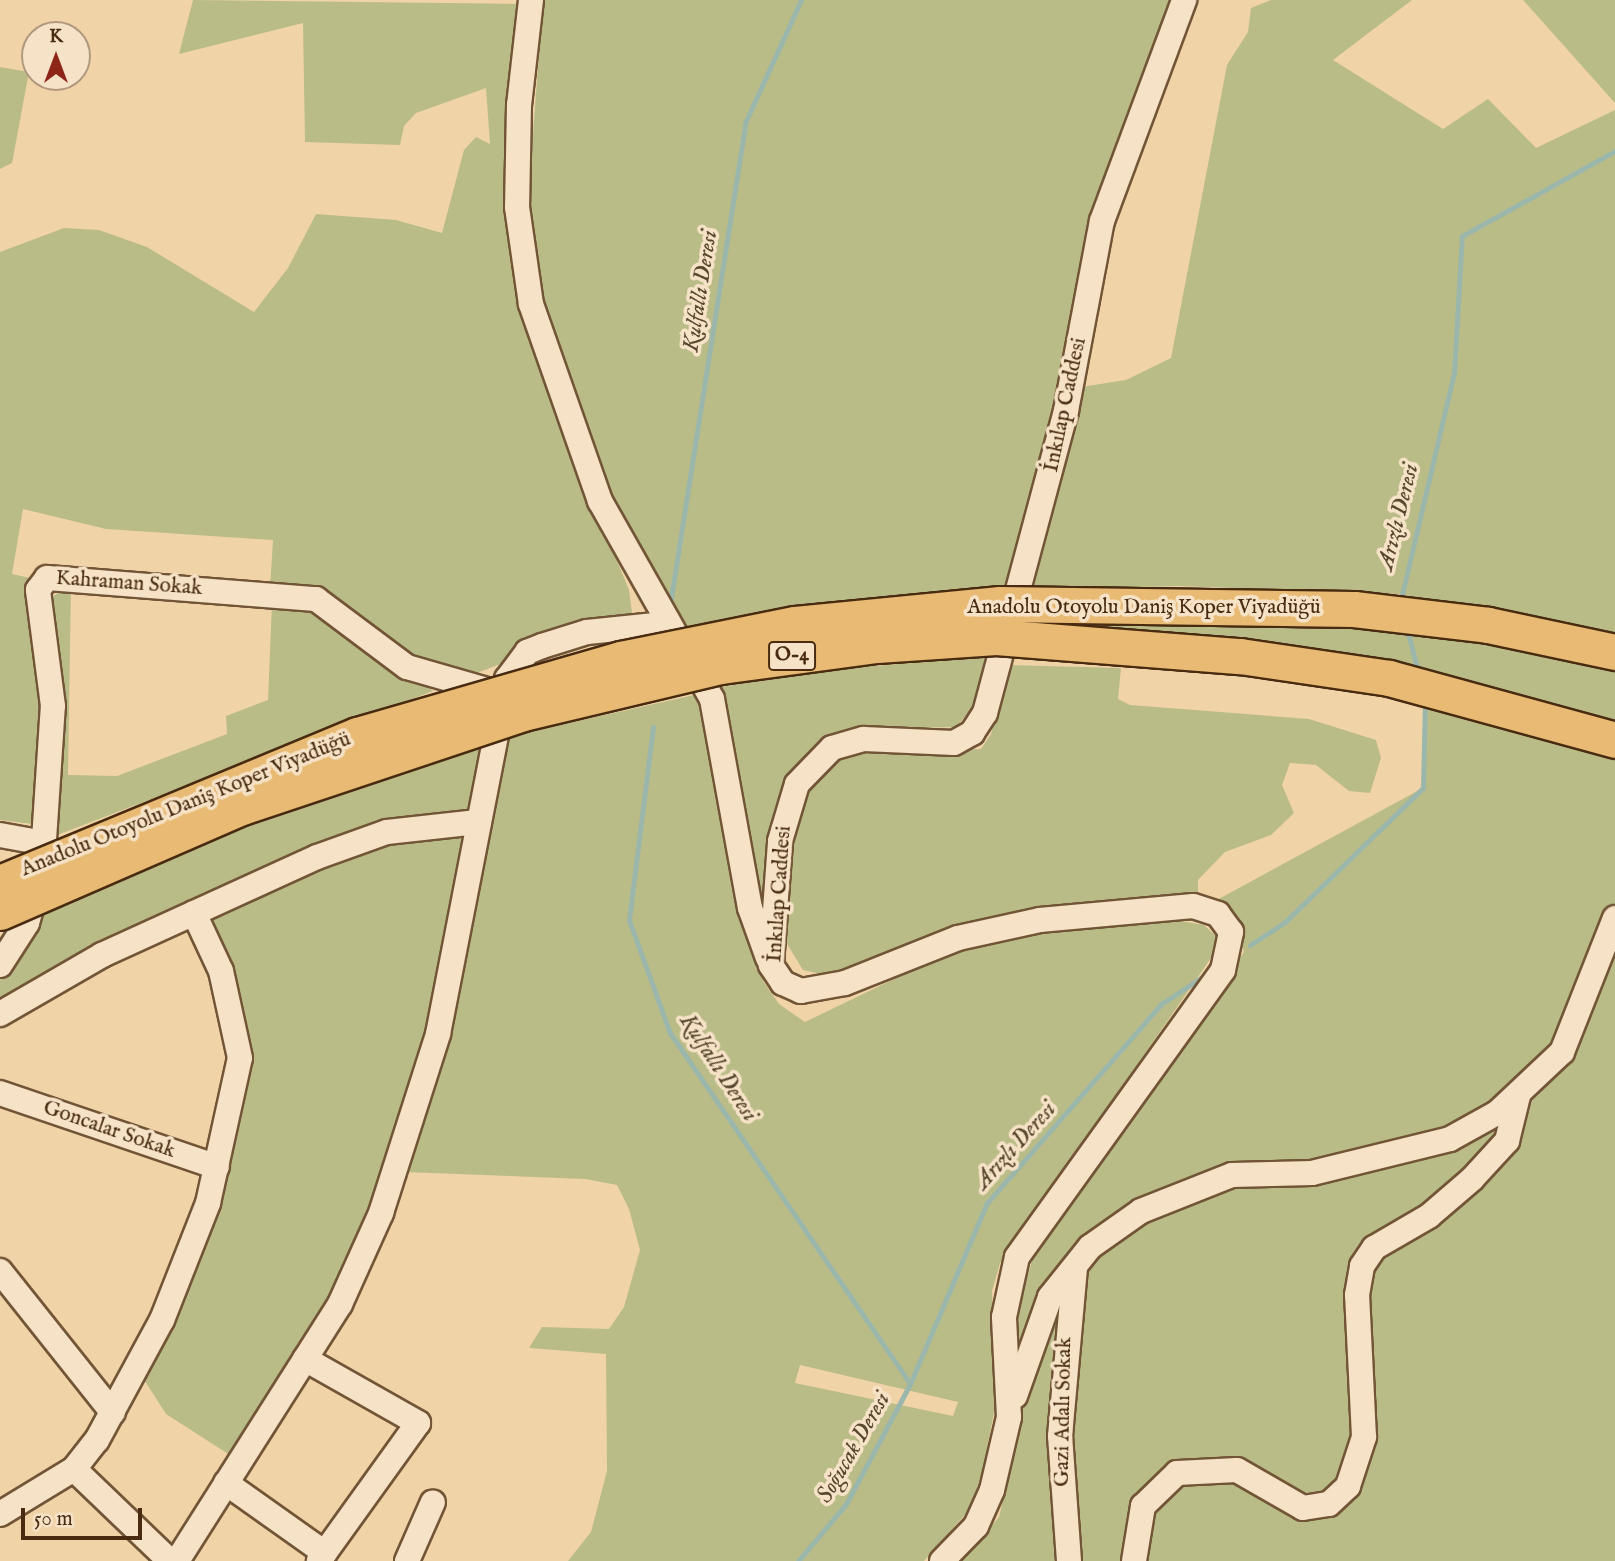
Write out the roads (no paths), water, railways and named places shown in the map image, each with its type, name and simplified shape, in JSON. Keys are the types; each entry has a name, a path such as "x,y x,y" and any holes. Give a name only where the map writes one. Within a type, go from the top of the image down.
{"highway":[{"name":"Anadolu Otoyolu Daniş Koper Viyadüğü","path":"0,883 357,735 621,659 795,624 1000,604 1354,609 1488,625 1615,652"},
{"name":"Anadolu Otoyolu Daniş Koper Viyadüğü","path":"0,912 242,807 523,712 721,666 877,645 996,637 1240,656 1389,678 1535,713 1615,740"}],"street":[{"path":"531,0 519,105 517,207 530,304 600,501 665,624 712,699 750,908 771,965"},
{"name":"İnkılap Caddesi","path":"942,1561 986,1507 1009,1417 1004,1317 1017,1257 1223,970 1233,945 1227,921 1193,906 1040,920 958,937 819,990 793,988 771,965 780,841 806,771 850,740 964,740 985,713 1066,411 1102,221 1184,0"},
{"name":"Kahraman Sokak","path":"0,965 34,906 44,843 53,706 38,590 47,578 316,599 407,667 501,694"},
{"path":"177,1561 305,1359 363,1256 421,1093 448,990 501,694 517,663 542,646 587,632 665,624"},
{"path":"0,1014 64,974 357,841 477,822"},
{"path":"0,835 44,843"},
{"path":"0,1514 74,1469 113,1413 184,1268 217,1167 240,1058 221,971 194,913"},
{"path":"1009,1417 1045,1307 1075,1263 1141,1211 1204,1184 1249,1171 1326,1171 1450,1139 1518,1096 1562,1052 1615,918"},
{"name":"Goncalar Sokak","path":"0,1093 217,1167"},
{"path":"1134,1561 1143,1506 1177,1473 1237,1470 1303,1508 1329,1504 1348,1486 1363,1437 1357,1295 1362,1266 1374,1248 1429,1216 1472,1180 1507,1141 1518,1096"},
{"name":"Gazi Adalı Sokak","path":"1069,1561 1060,1436 1075,1263"},
{"path":"0,1270 113,1413"},
{"path":"226,1483 322,1557 418,1423 305,1359"},
{"path":"74,1469 170,1561"},
{"path":"407,1561 433,1502"}],"waterway":[{"name":"Kulfallı Deresi","path":"671,598 745,123 801,0"},
{"name":"Arızlı Deresi","path":"1400,603 1454,373 1462,236 1615,151"},
{"name":"Arızlı Deresi","path":"1406,626 1419,675"},
{"name":"Arızlı Deresi","path":"1250,945 1285,922 1423,788 1425,701"},
{"name":"Kulfallı Deresi","path":"653,727 629,920 670,1033 910,1384"},
{"name":"Arızlı Deresi","path":"798,1561 846,1504 910,1384 987,1203 1161,1004 1207,974"}],"water label":[{"name":"Soğucak Deresi","path":"854,1448"}]}
